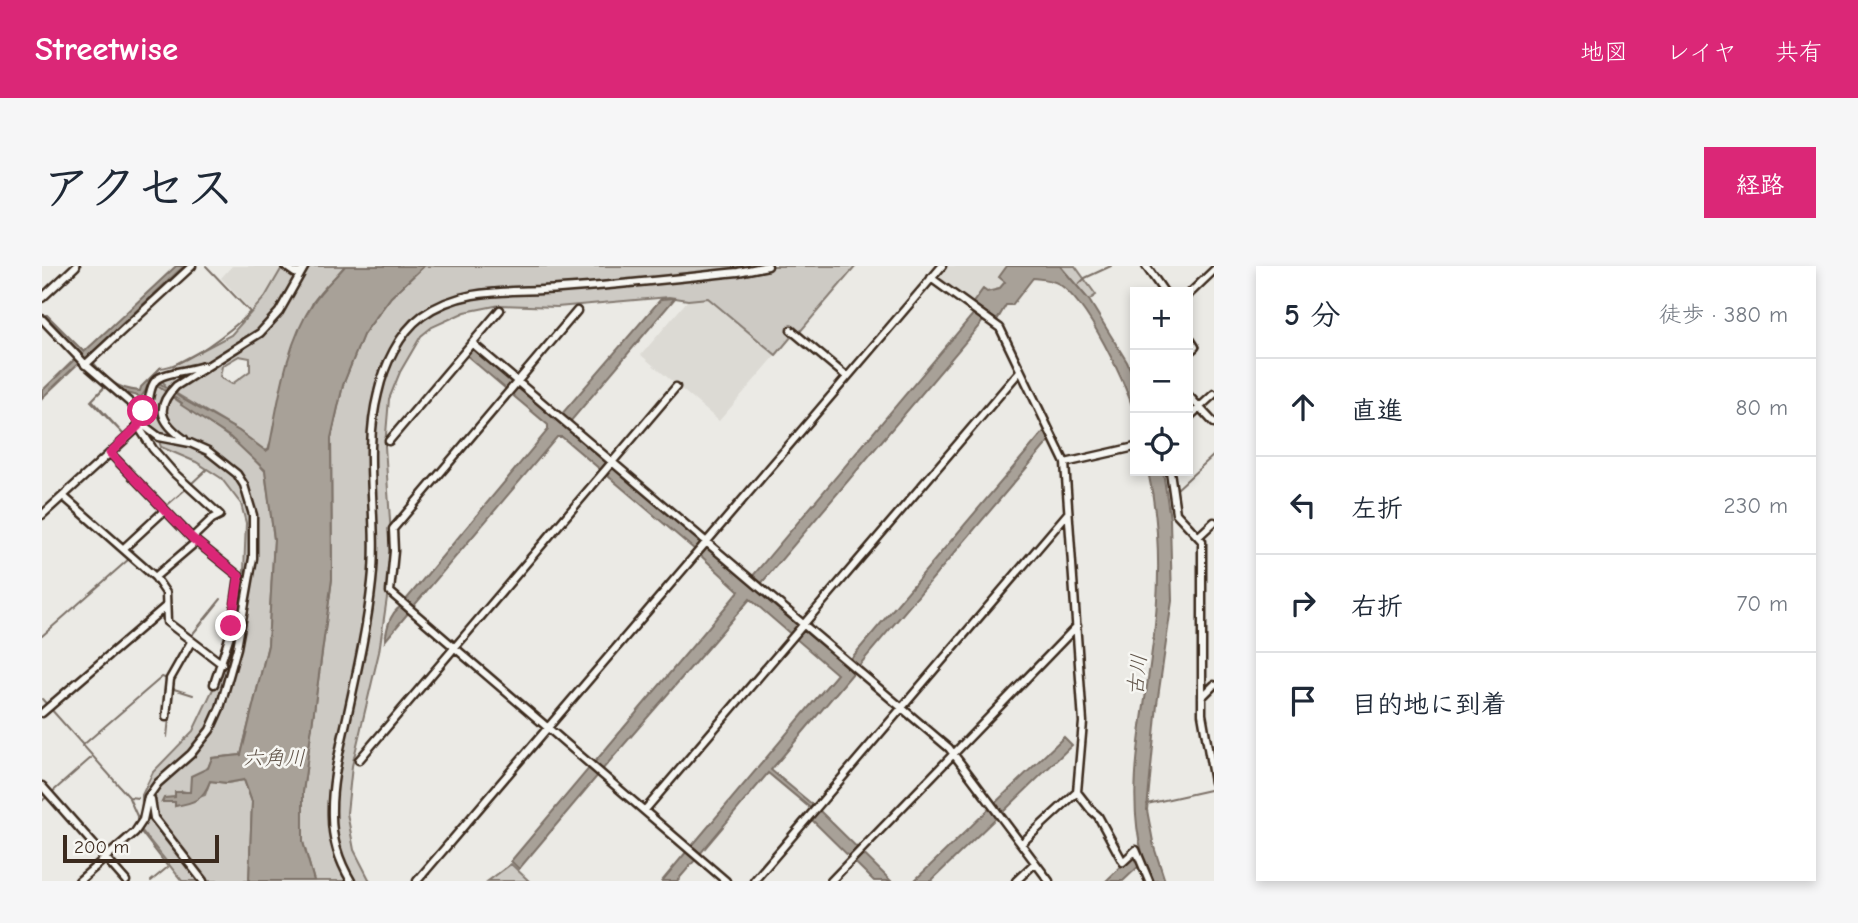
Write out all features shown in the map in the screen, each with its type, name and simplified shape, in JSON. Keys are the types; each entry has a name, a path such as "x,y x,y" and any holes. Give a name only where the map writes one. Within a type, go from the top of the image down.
{"street":[{"path":"42,298 76,266"},
{"path":"85,364 192,266"},
{"path":"285,266 295,273 303,269"},
{"path":"351,881 342,867 334,841 334,786 372,583 375,553 370,472 373,418 386,368 406,334 426,313 446,303 481,293 572,288 738,272 768,266"},
{"path":"417,881 942,266"},
{"path":"1146,266 1161,287"},
{"path":"79,881 138,827 143,820 148,797 162,780 191,754 215,722 237,648 253,558 253,515 244,485 220,458 190,443 170,428 164,419 163,405 176,386 260,333 279,312 303,269"},
{"path":"1193,290 1214,270"},
{"path":"931,278 1000,328 1065,463 1083,722 1077,792 1022,843"},
{"path":"389,441 500,310"},
{"path":"577,311 393,529 390,592 726,881"},
{"path":"42,319 75,355 129,401 138,413 138,424 153,450 187,486 220,515 212,519 155,577"},
{"path":"791,330 846,376"},
{"path":"472,343 513,385 564,420 609,466 702,546 753,583 799,630 851,666 954,754 1049,881"},
{"path":"138,413 149,404 155,382 165,374 185,372 215,361"},
{"path":"645,810 1020,371"},
{"path":"87,379 94,372"},
{"path":"359,760 676,387"},
{"path":"1193,413 1214,394"},
{"path":"1193,399 1202,405 1214,423"},
{"path":"138,424 159,437 190,443"},
{"path":"42,515 138,424"},
{"path":"1065,463 1130,448"},
{"path":"110,453 194,540 239,576 231,632 214,684"},
{"path":"1171,476 1176,513 1202,541 1202,697 1205,737 1214,782"},
{"path":"63,496 155,577 166,593 163,608 167,622 222,664"},
{"path":"122,547 164,509"},
{"path":"754,881 1068,513"},
{"path":"1199,536 1214,522"},
{"path":"47,709 163,608"},
{"path":"831,881 1077,626"},
{"path":"166,716 170,679 189,640"},
{"path":"1202,697 1214,685"},
{"path":"42,786 126,881"},
{"path":"1077,792 1098,816 1123,862 1136,850 1149,881"},
{"path":"151,794 154,818 203,881"},
{"path":"1016,881 1035,863"}],"shaded area":[{"path":"232,266 279,266 281,271 265,297 251,311 221,278"},
{"path":"283,266 345,266 313,302 268,451 170,390 167,393 243,447 265,471 274,539 268,645 241,755 212,758 190,793 182,791 163,802 175,802 175,806 205,795 210,781 227,783 244,780 252,802 249,881 182,881 141,830 142,795 153,772 193,731 224,666 244,571 246,523 241,504 221,478 196,462 161,447 156,432 146,426 145,414 157,386 162,389 165,384 160,380 171,375 174,365 231,335 265,297","holes":["239,356 250,358 250,371 232,384 220,377 222,366"]},
{"path":"424,266 856,266 799,333 796,331 776,355 708,298 688,300 669,297 557,307 500,305 465,312 432,327 421,336 400,372 389,399 385,446 392,550 388,591 379,652 352,766 347,813 354,850 370,881 314,881 303,842 303,792 332,579 331,438 343,385 363,335 391,297"},
{"path":"945,266 1007,266 999,277 1005,282 999,289 987,292 982,290 972,304 933,278"},
{"path":"1060,266 1075,266 1096,295 1089,300"},
{"path":"708,298 776,355 719,421 641,355 688,300"},
{"path":"511,864 529,881 488,881"}],"water":[{"name":"六角川","path":"176,266 184,266 88,356 110,381 131,390 140,391 161,367 154,379 184,400 239,431 266,451 269,449 289,355 303,320 320,293 345,266 424,266 391,297 363,335 343,385 331,438 332,579 303,792 303,842 314,881 249,881 252,802 244,780 227,783 210,781 201,796 188,804 175,806 175,802 162,802 164,798 175,797 175,792 190,792 191,776 208,768 212,758 241,755 268,645 274,539 265,470 230,437 152,382 141,397 119,391 109,383 92,400 124,435 91,401 108,383 84,358 42,398 42,391 80,354 42,319 42,315 47,315 84,352"},
{"path":"1007,266 1060,266 1089,300 1127,362 1130,369 1130,401 1114,363 1093,325 1082,308 1059,284 1033,278 1012,305 1006,305 997,320 972,304 983,289 987,292 999,289 1005,282 999,277"},
{"path":"675,298 570,422 566,419 563,424 701,542 699,546 705,546 750,584 754,580 751,578 974,313 984,320 760,585 756,582 753,586 848,668 852,664 849,661 1045,430 1050,440 857,668 853,665 850,670 853,673 771,770 819,810 891,881 874,881 811,819 816,813 768,773 700,854 696,851 696,859 677,881 662,881 687,851 694,850 691,847 837,674 750,599 602,770 598,768 599,774 519,869 511,861 590,767 594,770 597,766 594,763 739,591 699,554 701,550 695,550 562,437 557,437 413,607 410,605 409,612 385,641 394,613 408,604 405,601 548,430 548,425 510,393 512,389 509,386 506,389 466,355 473,347 513,381 511,385 517,385 561,415 661,299"},
{"path":"1149,476 1164,476 1170,519 1172,601 1157,704 1147,810 1154,847 1165,881 1152,881 1144,860 1140,861 1140,865 1123,881 1106,881 1136,852 1139,857 1143,856 1138,833 1136,783 1158,588 1153,494"},
{"path":"1064,737 1072,745 1002,813 999,810 998,816 931,881 914,881 991,807 997,807 995,803"}],"waterway":[{"path":"160,368 171,366 195,354 250,312 206,266"},
{"path":"1079,284 1085,278 1111,266"},
{"path":"1151,266 1165,287"},
{"path":"1193,336 1200,347 1193,354"},
{"path":"1193,395 1214,418"},
{"path":"1176,490 1214,455"},
{"path":"191,484 206,470"},
{"path":"165,507 187,488"},
{"path":"42,636 129,559 119,548"},
{"path":"163,592 163,604"},
{"path":"191,636 221,599"},
{"path":"171,629 186,640"},
{"path":"82,746 162,677 168,679"},
{"path":"174,689 193,695"},
{"path":"167,737 172,690"},
{"path":"42,699 129,797 138,798"},
{"path":"42,801 91,758"},
{"path":"1147,804 1214,789"},
{"path":"129,798 137,816 137,826"},
{"path":"141,832 168,867 151,881"}],"route":[{"path":"143,411 138,413 138,426 110,453 192,538 239,576 231,626"}],"water label":[{"name":"古川","path":"1137,675"}]}
